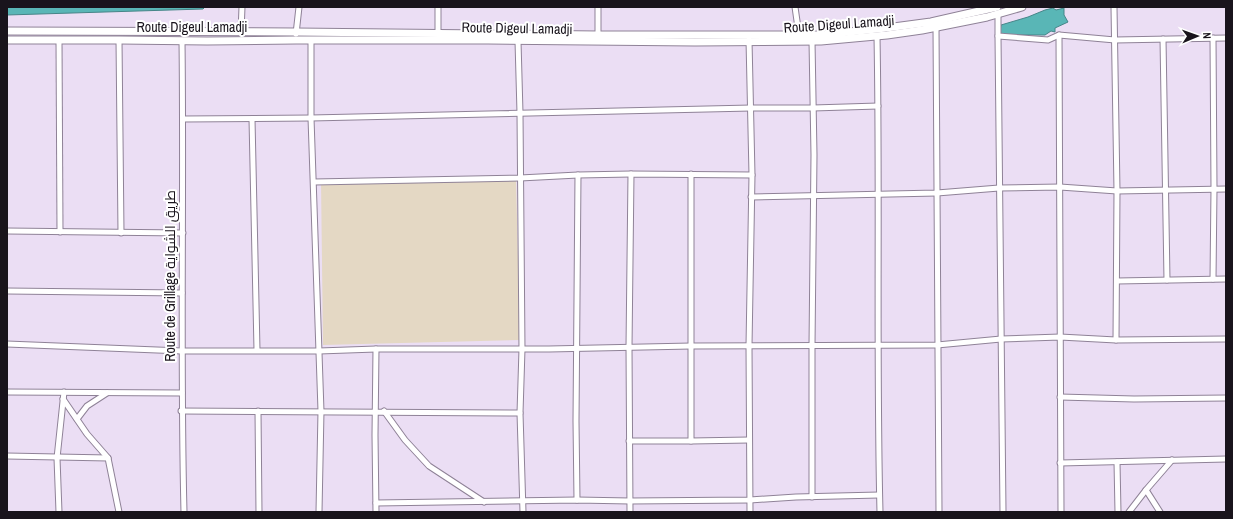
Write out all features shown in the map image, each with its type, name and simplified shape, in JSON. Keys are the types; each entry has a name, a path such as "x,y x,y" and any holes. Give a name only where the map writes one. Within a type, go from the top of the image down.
{"main road":[{"name":"Route Digeul Lamadji","path":"7,40 207,42 296,40 518,41 749,38 812,41 846,40 936,28 998,11 1022,7"},
{"path":"7,31 438,33 749,38 821,35 886,28 998,11"}],"street":[{"path":"241,32 242,7"},
{"path":"296,40 299,7"},
{"path":"438,7 438,33"},
{"path":"598,7 598,35"},
{"path":"795,7 799,35"},
{"path":"1114,7 1117,191 1116,340"},
{"path":"998,11 1004,512"},
{"path":"936,28 939,512"},
{"path":"877,36 879,194 877,345 880,512"},
{"path":"998,36 1048,40 1059,36 1114,40 1226,38"},
{"path":"1059,36 1061,512"},
{"path":"749,38 752,175 749,346 750,512"},
{"path":"1213,38 1213,279"},
{"path":"1163,39 1168,280"},
{"path":"59,40 60,232"},
{"path":"120,40 121,232"},
{"path":"311,40 311,118 321,411 319,512"},
{"name":"Route de Grillage طريق الشواية","path":"182,41 183,232 181,411 184,512"},
{"path":"518,41 522,349 520,413 523,512"},
{"path":"812,41 812,497"},
{"path":"182,119 311,118 878,106"},
{"path":"252,119 257,350"},
{"path":"314,182 631,174 752,175"},
{"path":"630,512 629,347 631,174"},
{"path":"691,174 691,441"},
{"path":"577,500 578,175"},
{"path":"751,196 937,193 999,188 1060,186 1117,191 1226,189"},
{"path":"7,231 183,232"},
{"path":"1117,281 1226,279"},
{"path":"7,291 182,293"},
{"path":"7,344 182,351 319,351 376,349 937,345 1002,339 1060,337 1116,340 1226,339"},
{"path":"376,349 376,512"},
{"path":"7,392 182,392"},
{"path":"59,512 57,458 64,392"},
{"path":"77,419 87,406 107,392"},
{"path":"1060,397 1134,399 1226,398"},
{"path":"63,400 87,434 108,458 119,512"},
{"path":"181,411 520,413"},
{"path":"258,411 259,512"},
{"path":"384,411 405,440 429,466 484,502"},
{"path":"629,441 749,440"},
{"path":"7,456 108,458"},
{"path":"1060,463 1226,459"},
{"path":"1129,512 1172,460"},
{"path":"1117,462 1118,512"},
{"path":"1146,490 1160,512"},
{"path":"376,503 577,500 750,500 879,495"}],"shaded area":[{"path":"7,7 205,7 203,9 7,15"},
{"path":"1053,8 1056,10 1064,8 1064,15 1068,22 1055,28 1055,32 1051,31 1045,35 1001,35 1001,25"},
{"path":"516,178 520,340 323,345 321,181"}]}
